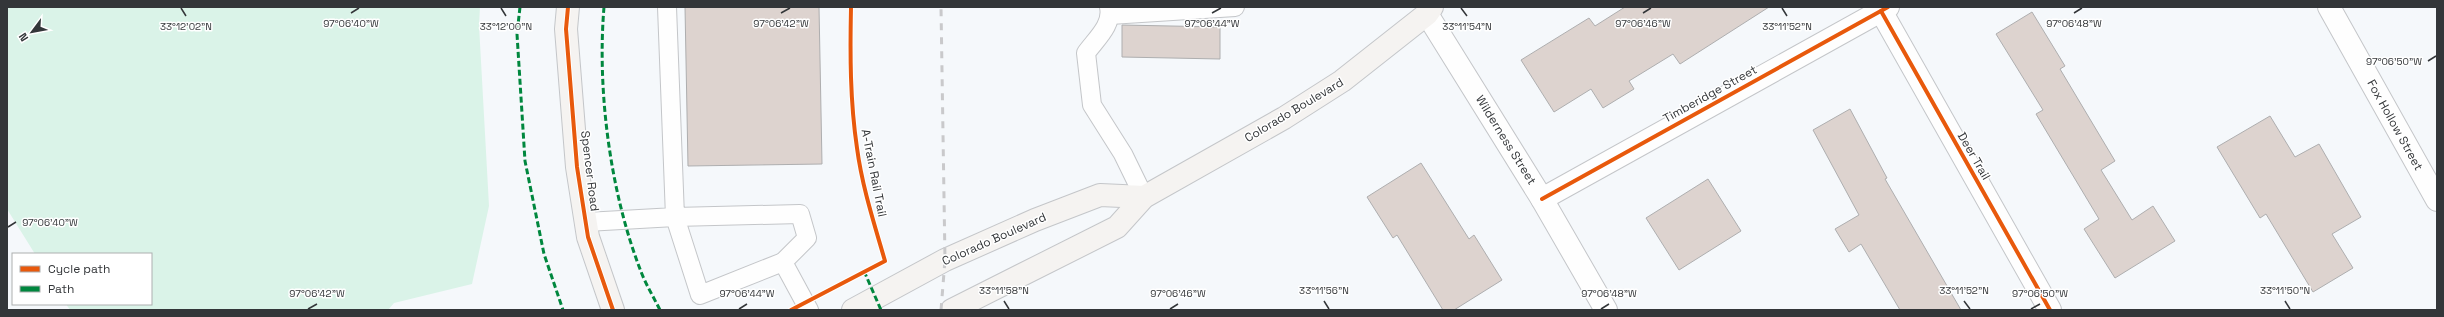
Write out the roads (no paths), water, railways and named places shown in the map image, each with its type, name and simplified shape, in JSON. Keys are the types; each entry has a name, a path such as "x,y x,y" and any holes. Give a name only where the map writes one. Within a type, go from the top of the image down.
{"main road":[{"name":"Spencer Road","path":"568,7 566,29 577,167 588,237 613,310"},
{"name":"Colorado Boulevard","path":"952,310 1117,227 1144,197 1284,118 1342,81 1430,10"},
{"name":"Colorado Boulevard","path":"853,310 944,260 1035,220 1100,195 1144,197"}],"street":[{"name":"Fox Hollow Street","path":"2329,7 2437,200"},
{"name":"Timberidge Street","path":"1542,198 1884,9"},
{"name":"Deer Trail","path":"1884,9 2050,310"},
{"name":"Wilderness Street","path":"1430,10 1542,198 1606,310"}],"lane":[{"path":"586,222 675,217 800,214 807,238 783,262 700,295 675,217 666,7"},
{"path":"1144,197 1124,154 1092,105 1086,53 1107,25 1109,11 1235,7"},
{"path":"783,262 809,310"}],"railway":[{"path":"941,7 945,260 941,310"}]}
